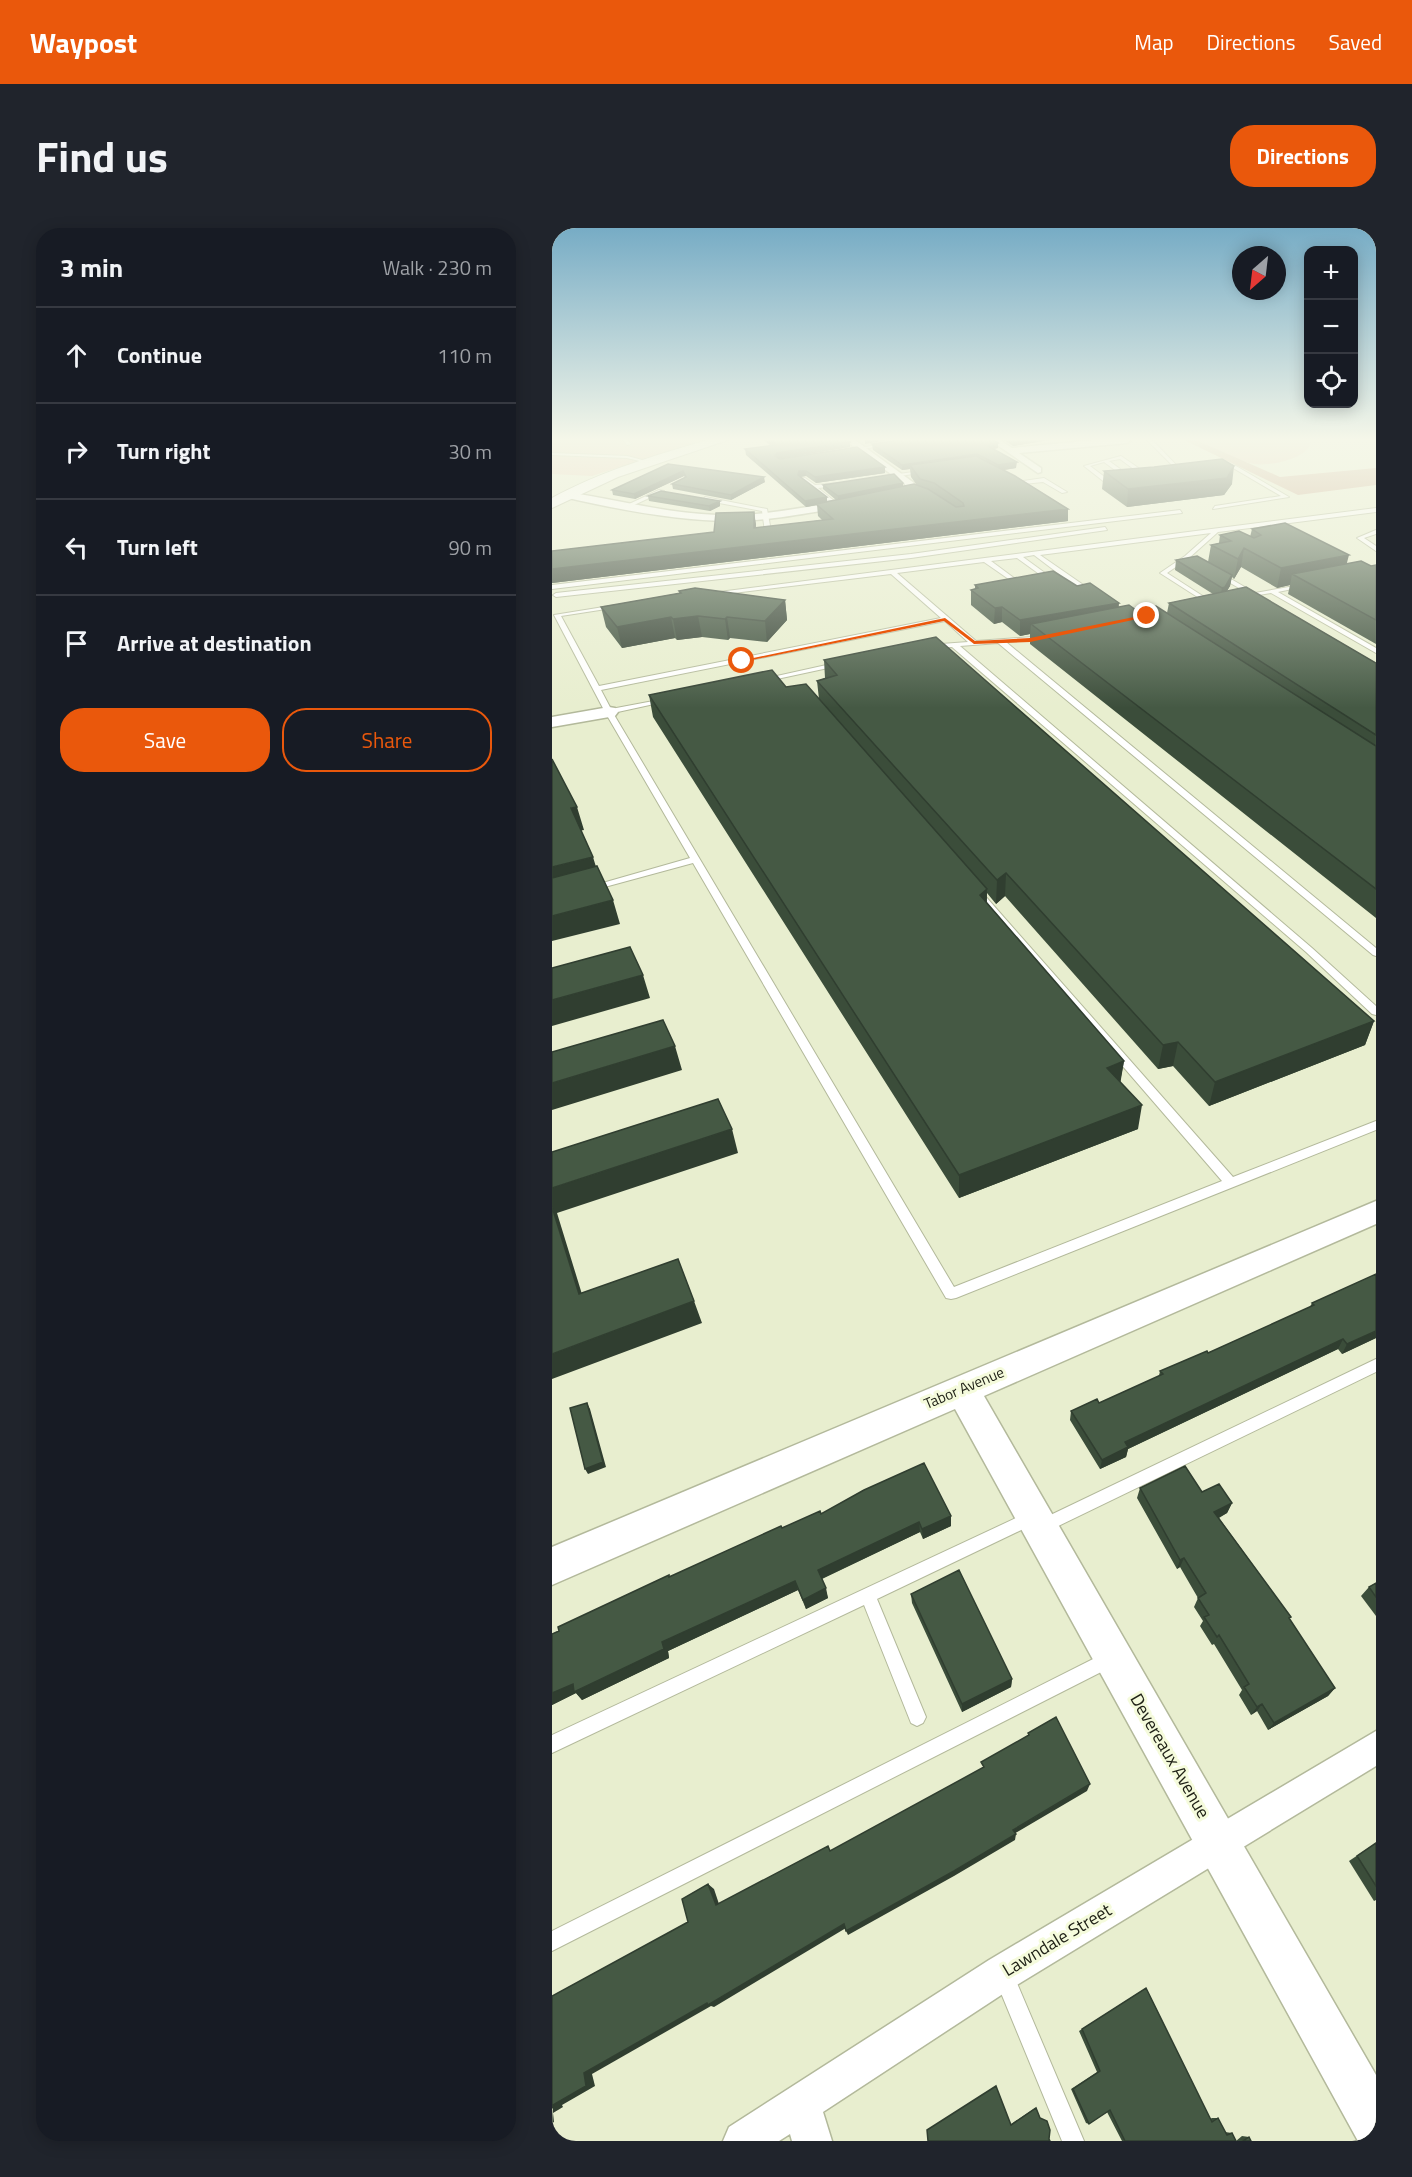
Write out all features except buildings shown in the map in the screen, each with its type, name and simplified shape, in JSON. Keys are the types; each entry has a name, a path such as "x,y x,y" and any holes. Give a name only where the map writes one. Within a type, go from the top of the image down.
{"street":[{"path":"552,710 575,708 603,701"},
{"path":"552,722 603,701"},
{"name":"Tabor Avenue","path":"552,1566 1376,1212"},
{"name":"Devereaux Avenue","path":"962,1389 1112,1657 1220,1843 1376,2124"},
{"name":"Lawndale Street","path":"743,2141 807,2123 1002,1973 1376,1747"}],"lane":[{"path":"552,587 1038,529"},
{"path":"552,596 863,562 1103,529"},
{"path":"704,596 1223,529"},
{"path":"1210,603 1163,573 1187,557 1217,530"},
{"path":"1376,532 1360,538 1376,549"},
{"path":"1210,537 1217,539"},
{"path":"854,551 863,562"},
{"path":"1034,553 1099,598"},
{"path":"1017,555 1055,583 1073,581"},
{"path":"1187,557 1197,562"},
{"path":"984,559 1020,585"},
{"path":"1206,567 1254,597"},
{"path":"891,571 974,643"},
{"path":"1230,599 1254,597 1272,591 1307,585"},
{"path":"1272,591 1376,651"},
{"path":"1200,605 1220,601"},
{"path":"626,606 556,615 603,701 951,1294 1376,1125"},
{"path":"603,701 945,619"},
{"path":"1315,625 1326,622"},
{"path":"915,650 953,644 1030,640 1053,635"},
{"path":"1000,641 1376,953"},
{"path":"953,644 1309,950 1376,1012"},
{"path":"750,683 850,662"},
{"path":"788,675 797,685"},
{"path":"603,701 670,699"},
{"path":"575,892 696,859"},
{"path":"967,881 1231,1183"},
{"path":"552,1744 868,1595 1036,1523 1376,1365"},
{"path":"868,1595 917,1717"},
{"path":"552,1941 1112,1657"},
{"path":"1002,1973 1073,2141"}],"route":[{"path":"742,661 945,619 974,643 1030,640 1147,616"}]}
